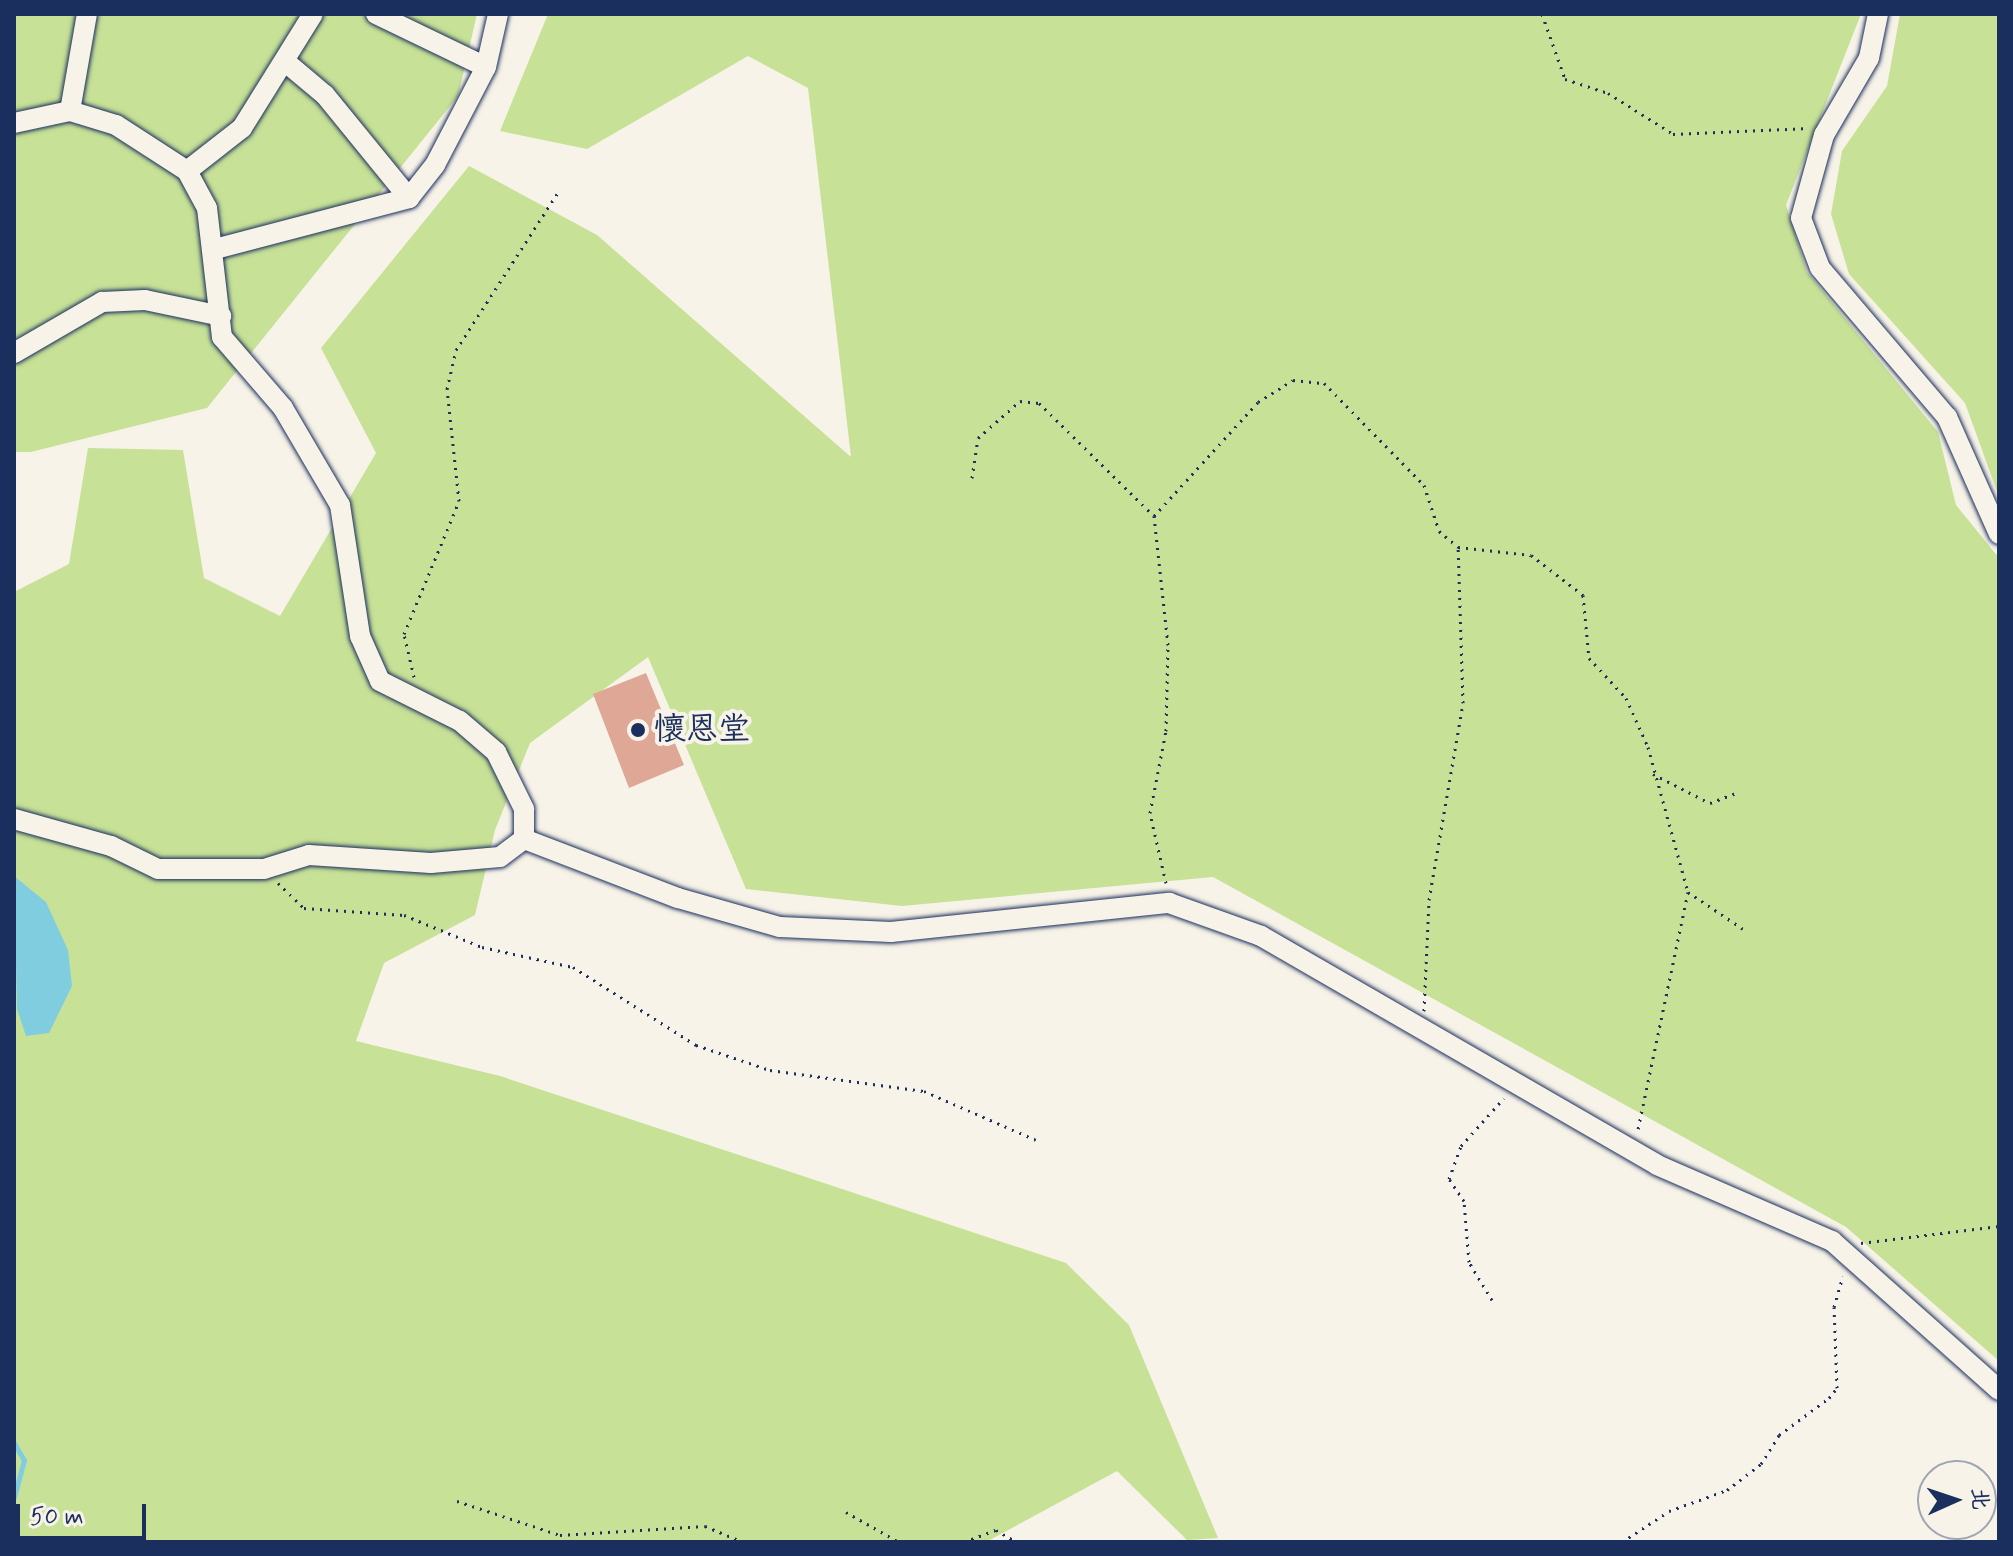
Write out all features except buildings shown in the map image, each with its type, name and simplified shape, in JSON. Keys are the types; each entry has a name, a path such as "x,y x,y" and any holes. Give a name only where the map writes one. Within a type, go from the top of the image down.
{"lane":[{"path":"70,111 87,14"},
{"path":"187,171 242,128 288,64 313,14"},
{"path":"376,14 486,67"},
{"path":"215,249 409,198 435,165 486,67 498,14"},
{"path":"1878,14 1869,58 1824,135 1801,218 1820,268 1947,417 1999,534"},
{"path":"288,64 325,95 409,198"},
{"path":"14,123 70,111 116,125 187,171 207,208 215,249 222,337 283,408 340,505 360,636 380,681 460,721 496,752 524,809 524,839"},
{"path":"14,353 102,302 145,300 221,316"},
{"path":"14,819 111,846 158,869 264,869 309,855 365,853 431,863 500,857 524,839"},
{"path":"524,839 780,927 891,932 1169,903 1261,936 1633,1152 1848,1252 1999,1390"}],"path":[{"path":"1542,14 1565,79 1608,93 1673,134 1802,125 1824,135"},
{"path":"413,697 404,634 459,501 447,389 456,350 557,194"},
{"path":"1154,516 1258,402 1293,380 1324,383 1424,485 1439,531 1458,547 1531,555 1583,595 1589,658 1626,698 1653,774 1688,892 1633,1152"},
{"path":"972,478 978,438 1020,401 1039,403 1154,516 1168,645 1166,731 1150,813 1169,903"},
{"path":"1422,1028 1429,900 1463,703 1458,547"},
{"path":"1653,774 1710,803 1738,792"},
{"path":"264,869 304,908 404,915 482,947 573,967 696,1045 770,1070 924,1091 1036,1140"},
{"path":"1688,892 1743,929"},
{"path":"1492,1300 1469,1262 1464,1201 1449,1179 1461,1146 1520,1085"},
{"path":"1622,1542 1669,1511 1727,1490 1761,1464 1779,1435 1829,1398 1837,1388 1836,1289 1848,1252 1999,1226"},
{"path":"457,1501 546,1533 705,1526 743,1542"},
{"path":"846,1512 899,1542"},
{"path":"964,1542 996,1530 1017,1542"}],"green space":[{"path":"14,14 477,14 458,96 207,408 31,452 14,452"},
{"path":"548,14 1861,14 1786,205 1807,272 1938,432 1956,505 1999,558 1999,1361 1846,1227 1213,877 902,906 746,889 648,657 530,743 495,830 475,915 384,963 356,1041 500,1076 1066,1263 1129,1325 1218,1538 1187,1540 1117,1471 986,1542 14,1542 14,592 69,564 88,448 183,450 204,578 280,616 376,453 321,348 469,166 597,235 851,457 808,88 748,56 587,149 500,131"},
{"path":"1900,14 1999,14 1999,497 1965,403 1849,274 1831,214 1842,151 1887,86"}],"water":[{"path":"14,876 46,902 68,950 72,986 49,1033 26,1036 17,1009"}],"waterway":[{"path":"14,1443 24,1460 14,1498"}],"place":[{"name":"懷恩堂","path":"638,730"}]}
